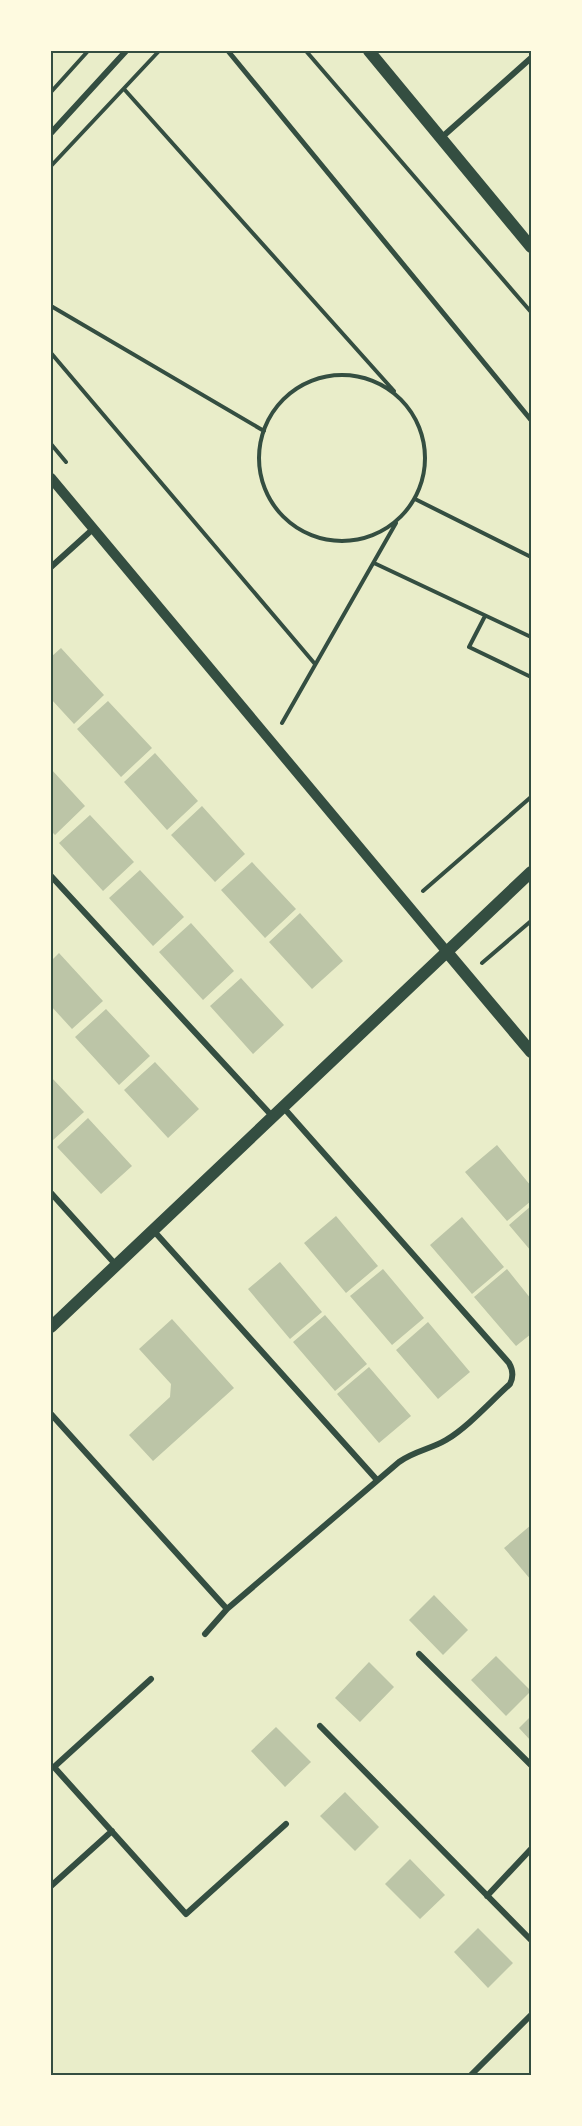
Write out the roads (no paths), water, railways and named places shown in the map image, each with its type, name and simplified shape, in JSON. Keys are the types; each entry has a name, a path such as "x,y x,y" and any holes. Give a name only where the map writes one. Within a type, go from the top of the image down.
{"main road":[{"path":"369,51 531,247"},
{"path":"51,1327 531,872"},
{"path":"447,952 531,1052"}],"street":[{"path":"51,133 126,51"},
{"path":"228,51 531,420"},
{"path":"441,138 531,58"},
{"path":"51,478 447,952"},
{"path":"51,567 93,529"},
{"path":"51,876 273,1117"},
{"path":"205,1634 227,1609 409,1454 453,1436 510,1384 513,1373 509,1363 283,1107"},
{"path":"51,1193 116,1265"},
{"path":"153,1230 377,1480"},
{"path":"51,1414 227,1609"},
{"path":"419,1654 531,1766"},
{"path":"152,1679 54,1767 186,1914 285,1824"},
{"path":"320,1726 531,1940"},
{"path":"51,1886 112,1831"},
{"path":"487,1896 531,1849"},
{"path":"471,2075 531,2015"}]}
